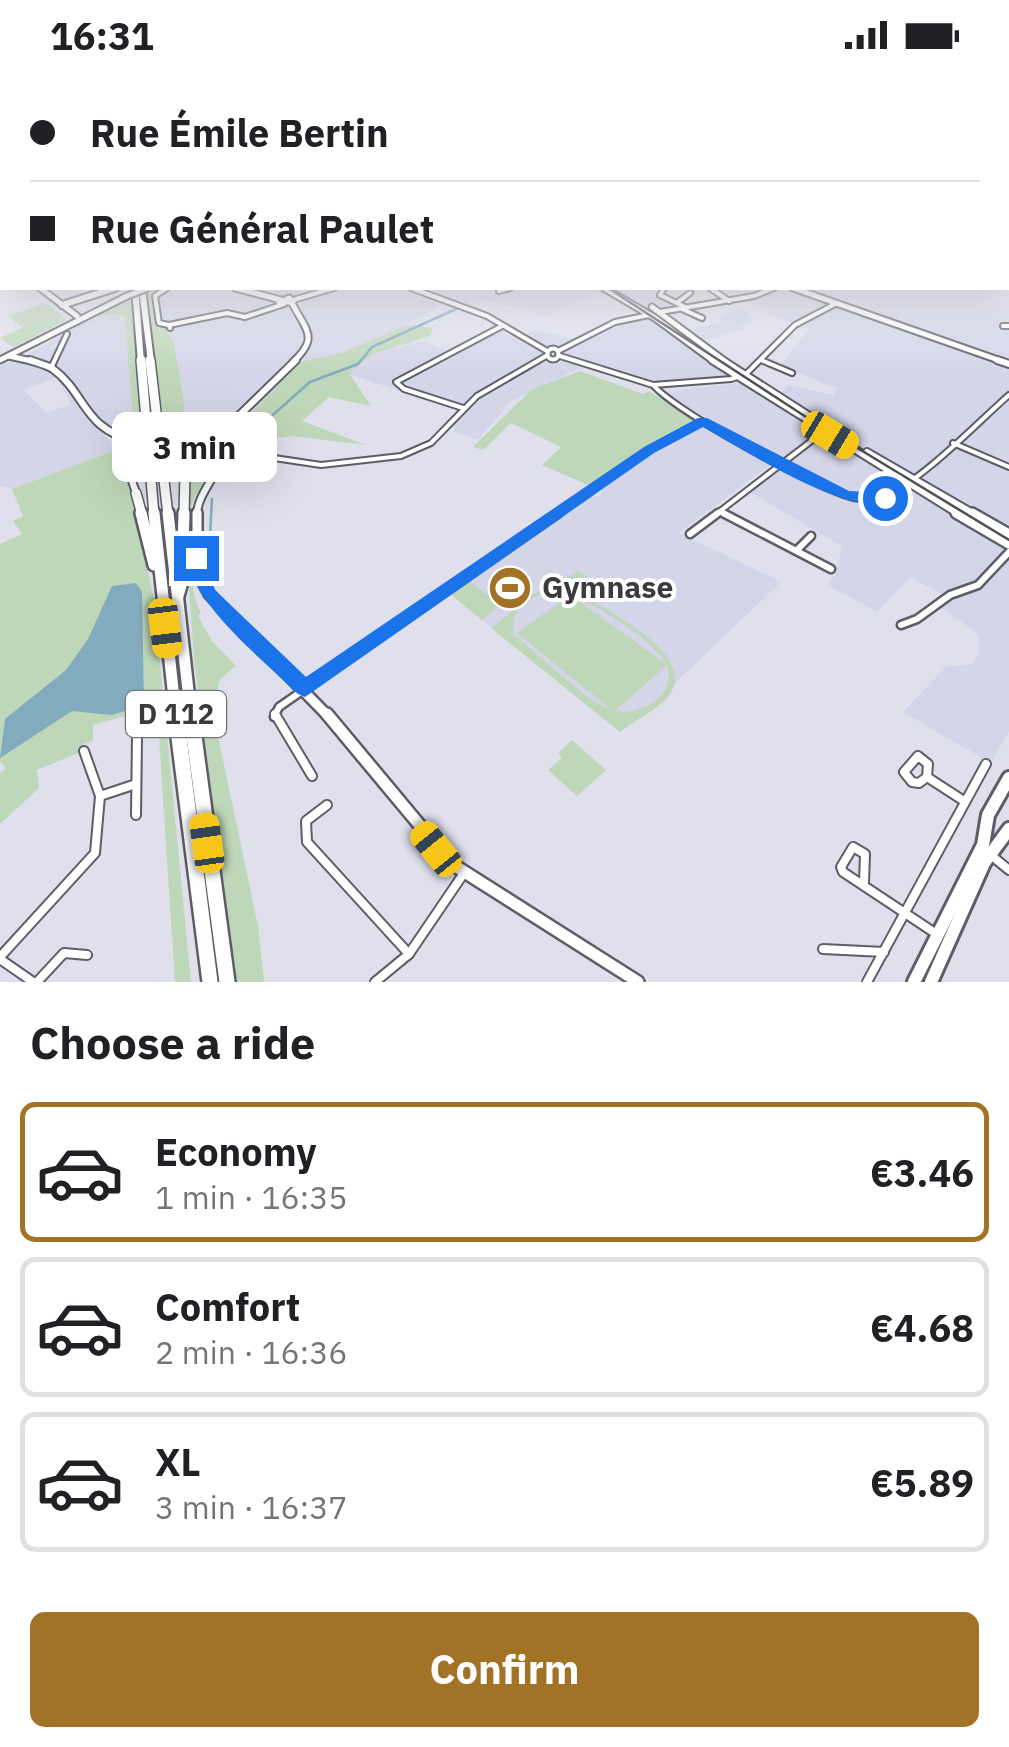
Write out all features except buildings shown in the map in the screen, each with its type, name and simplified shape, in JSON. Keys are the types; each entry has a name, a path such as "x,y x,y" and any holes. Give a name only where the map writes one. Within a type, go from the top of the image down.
{"highway":[{"path":"62,306 109,290"},
{"name":"D 112","path":"138,290 160,590 210,982"},
{"name":"D 112","path":"138,290 227,982"},
{"path":"177,600 182,582 185,473 197,454"},
{"path":"136,493 160,590"}],"main road":[{"path":"930,982 943,939 983,844 988,815 1005,796 1009,778"},
{"path":"914,982 943,939 990,853 1009,828"}],"street":[{"path":"42,290 77,318"},
{"path":"0,360 18,355 77,318 138,290"},
{"path":"164,290 154,296 159,323 170,326 227,313 245,317 328,290"},
{"path":"197,454 203,444 223,437 310,346 311,339 286,304 241,290"},
{"path":"416,290 487,316 546,353"},
{"path":"499,292 504,290"},
{"path":"608,290 657,313"},
{"path":"616,290 657,313 692,347 835,432 1009,544"},
{"path":"663,290 660,295 702,318"},
{"path":"713,290 728,301"},
{"path":"559,353 616,322 767,290"},
{"path":"799,290 1009,364"},
{"path":"678,302 690,294"},
{"path":"638,982 465,873 436,849 305,688 222,608 197,572 197,505 228,451 263,453 307,464 394,458 436,439 463,408 491,385 546,353 559,353 653,385 742,376 795,325 837,302"},
{"path":"463,408 404,389 396,382 502,326"},
{"path":"51,368 67,334"},
{"path":"18,355 51,368 83,410 124,440 173,442 218,470"},
{"path":"761,360 792,373"},
{"path":"742,376 823,432 1009,534"},
{"path":"653,385 658,396 702,421 854,499 885,498 1009,395"},
{"path":"312,776 274,717 279,707 649,450 702,421"},
{"path":"690,534 823,432"},
{"path":"223,437 228,451"},
{"path":"124,440 121,446 136,493"},
{"path":"953,443 1009,467"},
{"path":"197,454 221,458"},
{"path":"720,511 831,569"},
{"path":"792,552 811,536"},
{"path":"901,625 917,619 950,595 978,585 1009,552"},
{"path":"136,815 137,737"},
{"path":"84,751 100,796 95,852 0,958 35,982 64,953 87,955"},
{"path":"867,982 908,914 986,764"},
{"path":"927,778 964,801"},
{"path":"100,796 136,784"},
{"path":"327,805 306,821 307,842 409,954"},
{"path":"990,853 1009,870"},
{"path":"375,982 409,954 465,873"},
{"path":"864,882 943,939"},
{"path":"823,950 884,952"}],"shaded area":[{"path":"602,290 547,317 486,300 463,311 444,304 381,338 300,362 225,441 175,439 153,293"},
{"path":"606,290 649,290 677,302 663,308 686,330 723,323 718,318 741,308 755,319 741,326 745,329 701,341 704,345 693,348 730,375 654,382 590,363 510,402 478,440 454,432 456,409 348,374 373,354 424,341 453,354 501,331 518,340 535,330 585,342 624,322 652,316"},
{"path":"731,290 1009,290 1009,731 991,763 903,712 947,666 971,665 979,655 979,635 940,607 944,594 910,578 877,612 828,585 836,573 842,546 749,492 786,461 662,393 739,383 763,399 782,392 788,385 833,395 837,388 780,366 809,329 769,314"},
{"path":"114,314 126,321 133,420 101,431 116,450 12,489 0,486 0,365 87,321","holes":["56,377 71,404 47,413 24,390"]},
{"path":"697,427 708,427 774,462 679,533 781,582 675,683 665,700 620,732 449,593 499,558 507,558 513,549 589,497 600,496 613,477"}],"green space":[{"path":"158,290 153,292 158,328 166,328 174,344 184,403 182,418 223,427 204,439 166,439 146,291"},
{"path":"131,298 143,437 123,434 114,426 133,419 125,318 114,314 91,318"},
{"path":"46,303 67,320 14,347 0,338 22,328 8,316"},
{"path":"407,325 433,328 430,336 373,354 349,373 371,406 329,397 302,421 366,445 292,436 239,444 240,425 300,362 344,352"},
{"path":"580,371 643,394 649,391 691,417 693,423 660,438 590,486 542,465 561,447 511,423 483,450 473,447 531,390"},
{"path":"116,450 133,495 154,601 191,982 175,982 157,707 93,725 93,741 81,745 78,753 37,770 39,788 0,824 0,773 6,768 0,761 0,544 22,534 13,521 23,516 12,489"},
{"path":"199,466 212,470 190,513 192,576 201,612 198,616 212,641 236,666 220,679 212,708 258,926 264,982 236,982 194,660 187,556 188,474"},
{"path":"578,571 606,590 593,601 654,642 674,670 674,685 665,700 620,732 491,628 541,591 553,588 583,593 565,579","holes":["552,591 570,595 517,633 612,710 592,701 514,635 514,618 528,601","570,595 632,630 666,664","667,665 667,686 655,701 636,710 615,711"]},
{"path":"468,580 500,605 482,620 449,593"},
{"path":"572,740 606,770 577,796 548,770 562,758 558,753"}],"water":[{"path":"136,583 142,592 144,705 112,715 72,711 0,758 5,719 66,670 88,639 112,586"}],"waterway":[{"path":"249,436 310,382 358,364 372,347 456,309"},
{"path":"209,553 212,499"}],"tram line":[{"path":"611,290 803,415 1009,540"}],"place":[{"name":"Gymnase","path":"510,588"}],"route":[{"path":"196,558 197,572 208,594 305,688 649,450 702,421 844,495 865,500 885,498"}]}
